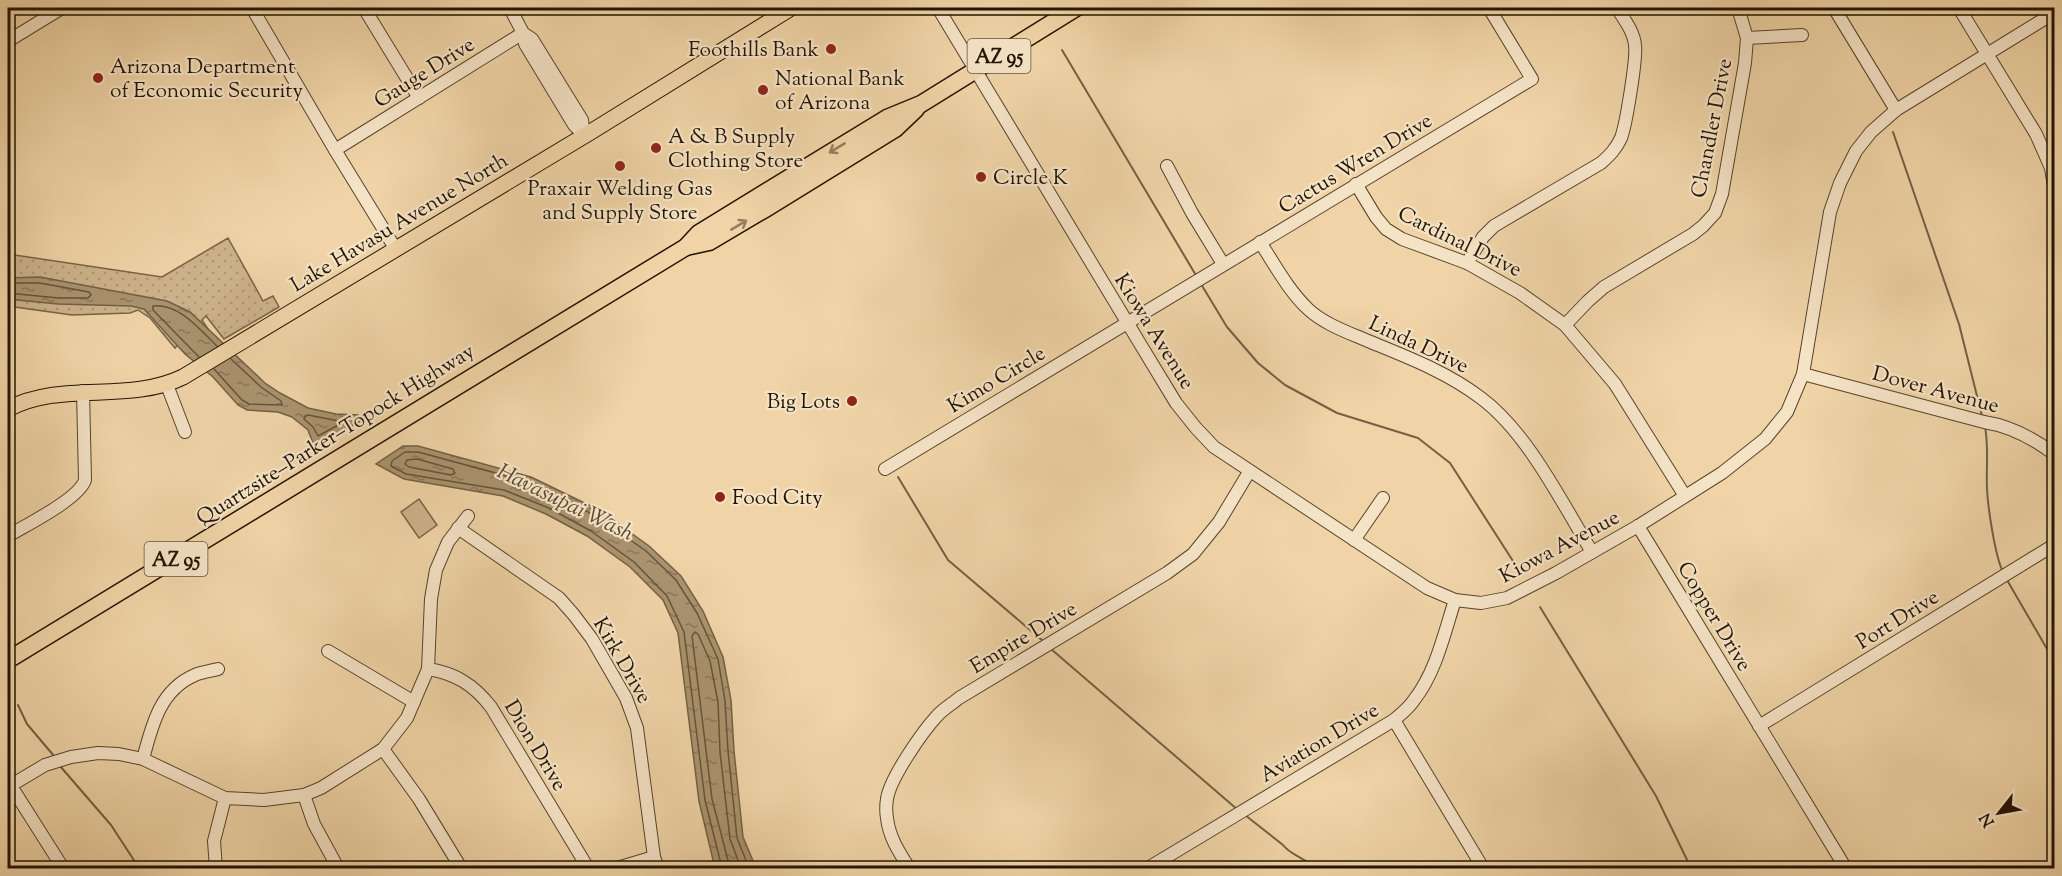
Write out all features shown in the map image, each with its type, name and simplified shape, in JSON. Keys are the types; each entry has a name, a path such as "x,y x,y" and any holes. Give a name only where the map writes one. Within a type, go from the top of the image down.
{"highway":[{"name":"Quartzsite–Parker–Topock Highway","path":"8,660 686,247 709,242 765,209 895,129 921,104 1076,8"}],"main road":[{"name":"Lake Havasu Avenue North","path":"8,409 48,394 141,391 167,385 199,368 791,8"}],"street":[{"path":"8,41 62,8"},
{"path":"252,8 395,248"},
{"path":"364,8 419,98"},
{"path":"510,8 523,33 532,39 582,120 584,135"},
{"name":"Kiowa Avenue","path":"938,8 1176,404 1196,428 1214,447 1249,472 1427,588 1455,600 1481,603 1507,598 1638,526 1722,473 1765,439 1787,412 1803,374 1830,212 1840,183 1856,151 1871,132 1896,110 2055,13"},
{"name":"Cactus Wren Drive","path":"1126,322 1532,79 1489,8"},
{"path":"1467,262 1483,237 1494,226 1601,163 1614,152 1622,136 1635,58 1635,44 1631,30 1617,8"},
{"name":"Chandler Drive","path":"1565,325 1604,287 1693,234 1714,213 1722,194 1745,63 1747,38 1738,8"},
{"path":"1834,8 1896,110"},
{"path":"1959,8 2036,135 2055,186"},
{"name":"Gauge Drive","path":"335,150 523,33"},
{"path":"1747,38 1803,35"},
{"path":"1167,166 1223,264"},
{"name":"Cardinal Drive","path":"1356,184 1386,229 1402,239 1467,262 1520,293 1565,325 1615,384 1685,496"},
{"name":"Linda Drive","path":"1260,242 1293,293 1309,310 1333,326 1434,369 1458,382 1483,400 1508,423 1531,453 1592,552"},
{"name":"Kimo Circle","path":"885,469 1126,322"},
{"name":"Dover Avenue","path":"1803,374 1998,424 2025,435 2055,454"},
{"path":"167,385 184,432"},
{"path":"8,536 68,500 84,486 83,392"},
{"name":"Empire Drive","path":"909,868 889,831 887,798 895,779 925,730 939,713 959,698 1167,573 1192,554 1219,522 1249,472"},
{"path":"1354,540 1383,498"},
{"path":"63,868 9,787 45,765 98,753 119,754 143,759 225,798 264,800 304,795 321,788 382,749 407,718 428,669 433,582 442,553 468,516"},
{"name":"Copper Drive","path":"1638,526 1845,867"},
{"name":"Kirk Drive","path":"458,528 559,598 592,639 626,698 637,728 656,863"},
{"name":"Port Drive","path":"1760,726 2055,545"},
{"name":"Aviation Drive","path":"1148,868 1394,720 1413,702 1427,680 1436,661 1455,600"},
{"path":"328,651 414,702"},
{"path":"143,759 162,703 177,687 196,675 218,669"},
{"name":"Dion Drive","path":"428,669 439,670 462,679 483,696 588,868"},
{"path":"1394,720 1483,868"},
{"path":"382,749 419,799 461,868"},
{"path":"304,795 314,824 338,868"},
{"path":"216,868 214,841 225,798"},
{"path":"617,868 656,863"}],"shaded area":[{"path":"228,238 263,301 273,296 279,307 224,339 206,316 202,320 212,335 183,339 175,348 150,318 138,310 130,313 72,315 8,306 8,254 162,277"},
{"path":"419,499 437,525 419,538 401,512"}],"water":[{"path":"40,277 167,301 190,312 265,383 280,393 308,408 336,414 358,415 361,421 314,446 308,430 292,417 278,412 247,410 238,405 213,377 185,354 144,309 131,306 58,304 8,299 8,278"},
{"name":"Havasupai Wash","path":"403,446 418,446 531,477 599,510 649,546 681,576 703,611 723,657 731,700 743,837 756,868 717,868 713,860 699,801 678,633 663,600 630,567 587,536 546,514 503,496 404,479 376,464"}],"waterway":[{"path":"1062,50 1197,277"},
{"path":"1893,132 1959,324 1982,416"},
{"path":"1201,284 1227,327 1258,363 1285,385 1337,413 1418,438 1450,463 1522,575"},
{"path":"1985,427 1989,508 1995,544 2003,572"},
{"path":"898,477 948,560 1043,641"},
{"path":"2007,580 2054,661"},
{"path":"1540,607 1656,796 1691,868"},
{"path":"1051,649 1238,810"},
{"path":"18,705 27,724 54,756"},
{"path":"60,766 111,825 139,868"},
{"path":"1245,815 1290,852 1314,868"}],"place":[{"name":"Foothills Bank","path":"831,49"},
{"name":"Arizona Department of Economic Security","path":"98,78"},
{"name":"National Bank of Arizona","path":"763,90"},
{"name":"A & B Supply Clothing Store","path":"656,148"},
{"name":"Praxair Welding Gas and Supply Store","path":"620,166"},
{"name":"Circle K","path":"981,177"},
{"name":"Big Lots","path":"852,401"},
{"name":"Food City","path":"720,497"}]}
